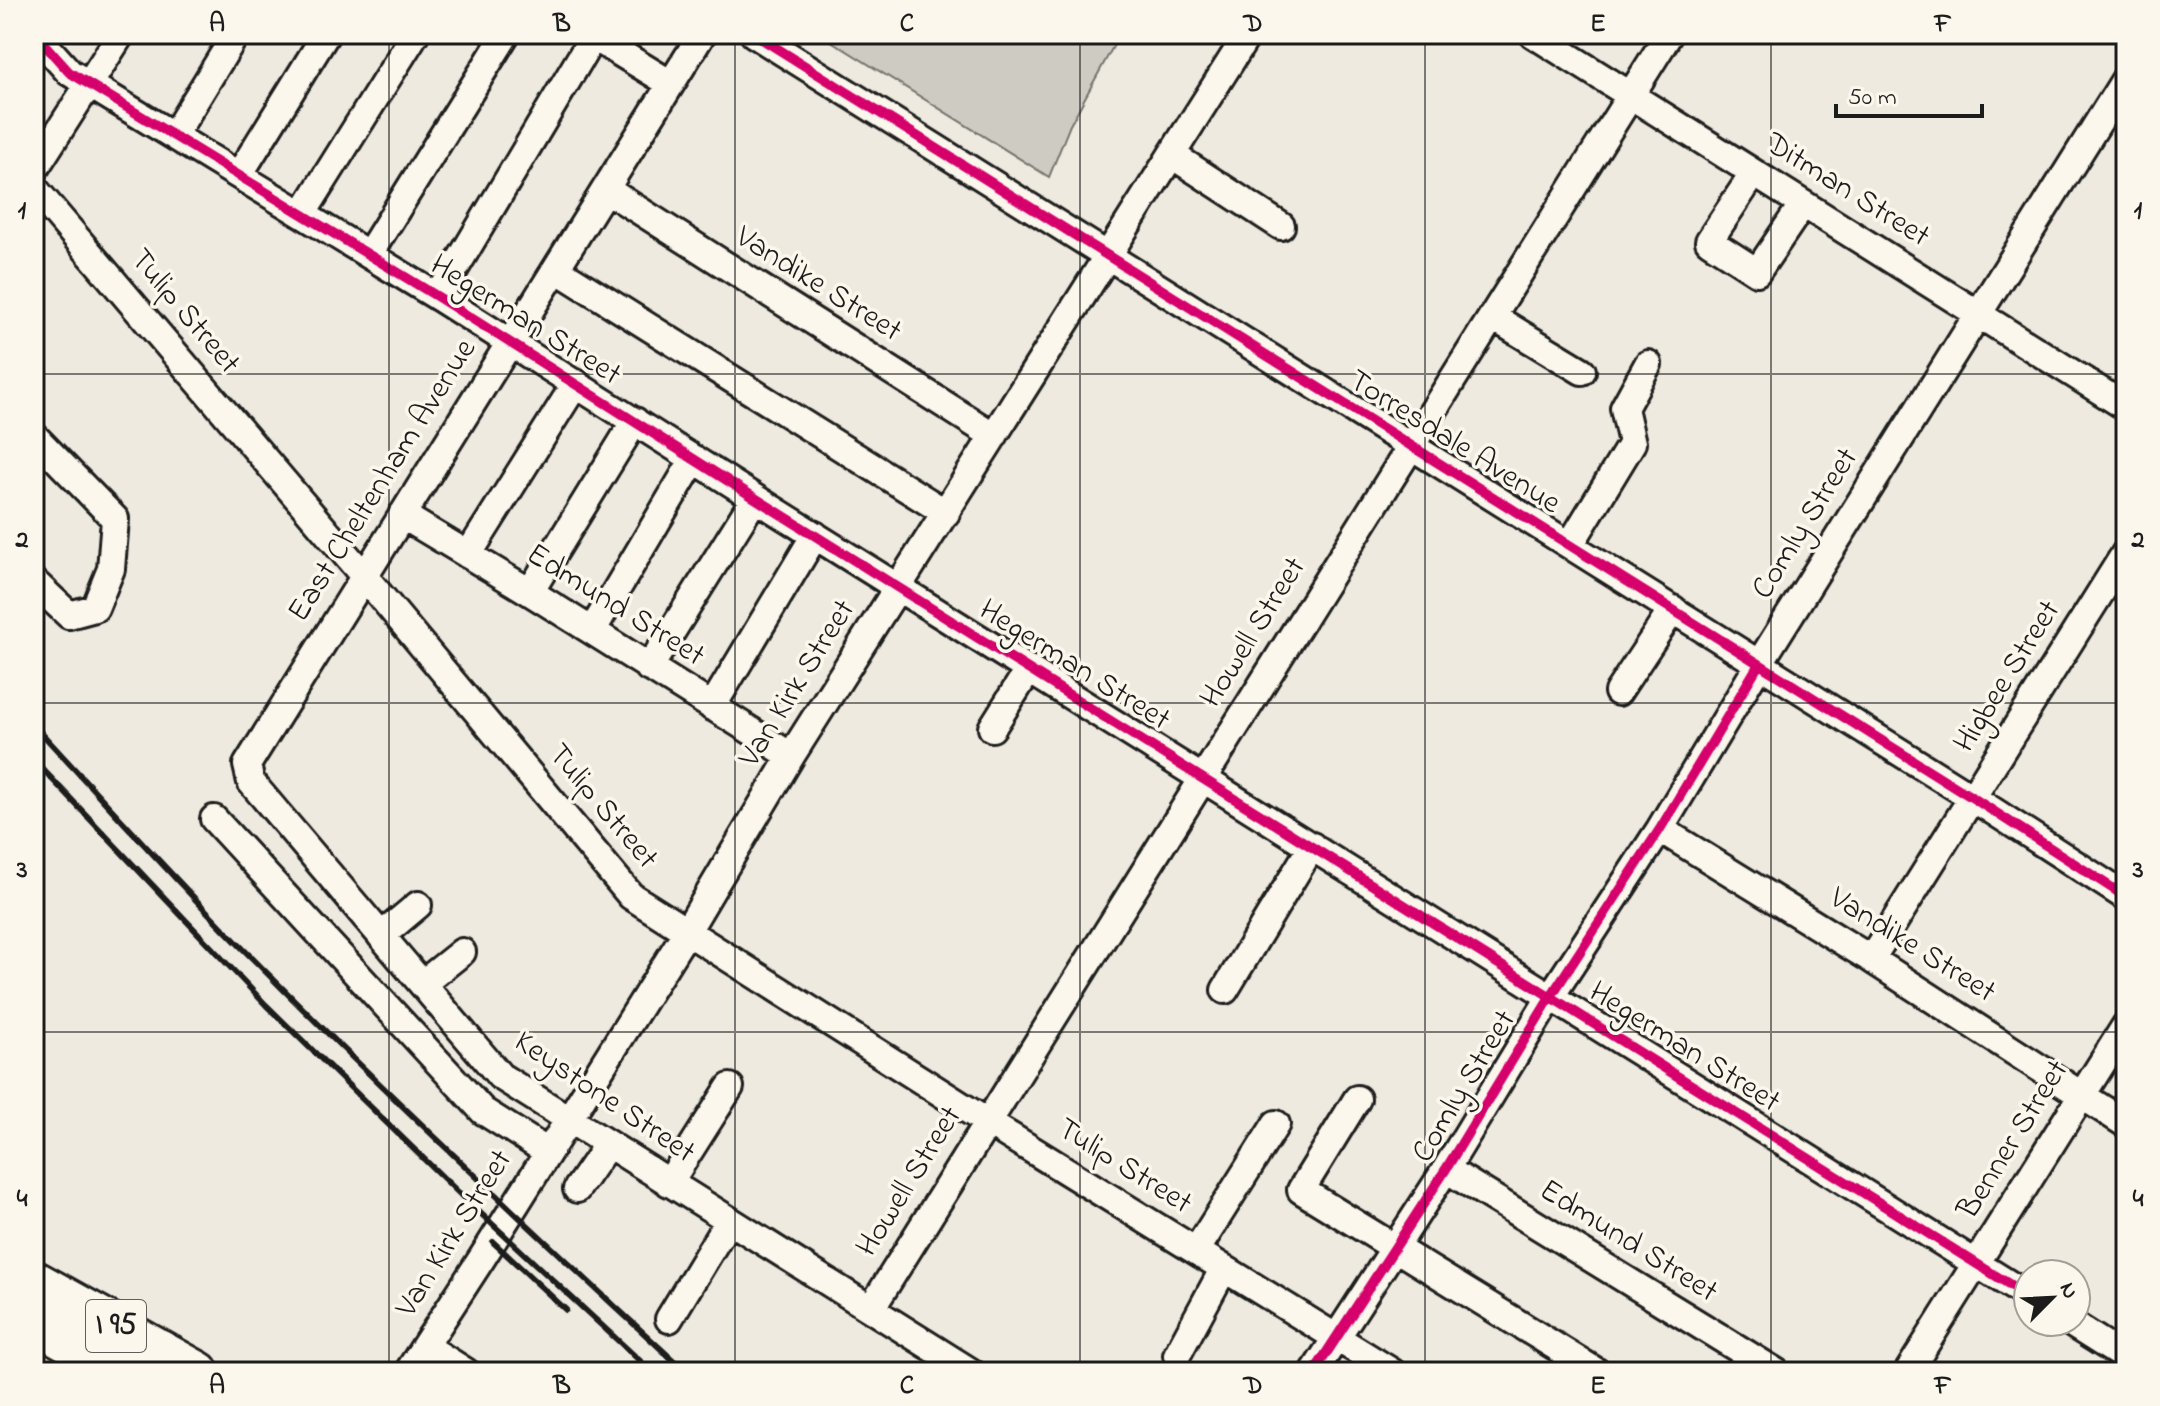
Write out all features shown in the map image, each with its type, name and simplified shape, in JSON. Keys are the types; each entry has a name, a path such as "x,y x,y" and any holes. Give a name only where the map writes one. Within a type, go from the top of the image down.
{"highway":[{"name":"I 95","path":"34,1281 198,1372"},
{"name":"I 95","path":"34,1322 124,1372"}],"street":[{"path":"35,34 69,72 89,84"},
{"path":"34,170 121,34"},
{"path":"174,135 236,34"},
{"path":"239,175 326,34"},
{"path":"303,213 415,34"},
{"path":"369,254 506,34"},
{"name":"East Cheltenham Avenue","path":"249,761 702,34"},
{"name":"Torresdale Avenue","path":"754,34 1673,609 2126,897"},
{"name":"Van Kirk Street","path":"408,1372 687,931 791,756 1248,34"},
{"name":"Ditman Street","path":"1533,34 2126,407"},
{"name":"Howell Street","path":"871,1309 1669,34"},
{"path":"438,297 591,35 671,84"},
{"name":"Comly Street","path":"1314,1372 1660,829 1759,664 2126,78"},
{"name":"Hegerman Street","path":"89,84 576,383 2012,1286"},
{"path":"1172,155 1281,226"},
{"path":"1754,173 1709,241 1757,272 1803,204"},
{"name":"Tulip Street","path":"34,188 631,896 987,1122 1392,1372"},
{"name":"Vandike Street","path":"607,190 994,436"},
{"path":"556,269 946,513"},
{"path":"1493,317 1582,371"},
{"path":"1570,545 1632,443 1624,408 1648,364"},
{"path":"468,555 576,383"},
{"path":"530,592 635,421"},
{"path":"34,436 115,519 111,569 95,608 69,615 34,582"},
{"path":"592,631 694,459"},
{"path":"649,668 755,498"},
{"name":"Edmund Street","path":"402,515 791,756"},
{"path":"712,707 815,535"},
{"name":"Higbee Street","path":"1871,959 2126,552"},
{"path":"1618,692 1673,609"},
{"path":"992,728 1029,669"},
{"name":"Keystone Street","path":"249,761 251,782 500,1076 971,1372"},
{"path":"214,819 483,1111 548,1152"},
{"name":"Vandike Street","path":"1660,829 1871,959 2126,1124"},
{"path":"1225,990 1312,846"},
{"path":"381,936 418,905"},
{"path":"422,984 462,952"},
{"name":"Benner Street","path":"1908,1372 2126,1025"},
{"path":"669,1183 730,1087"},
{"path":"1357,1099 1301,1190 1597,1372"},
{"path":"1196,1251 1276,1124"},
{"path":"577,1189 608,1144"},
{"name":"Edmund Street","path":"1446,1169 1776,1372"},
{"path":"669,1319 729,1220"},
{"path":"1177,1355 1224,1268"},
{"path":"2092,1337 2126,1358"},
{"path":"425,1346 466,1372"}],"shaded area":[{"path":"820,34 1120,34 1070,125 1049,177"}],"railway":[{"path":"34,725 188,892 283,989 483,1183 686,1372"},
{"path":"34,760 266,1005 464,1198 652,1372"},
{"path":"493,1242 566,1310"}],"cycle path":[{"path":"35,34 69,72 438,297 2012,1286"},
{"path":"754,34 2126,897"},
{"path":"1314,1372 1660,829 1759,664"}]}
